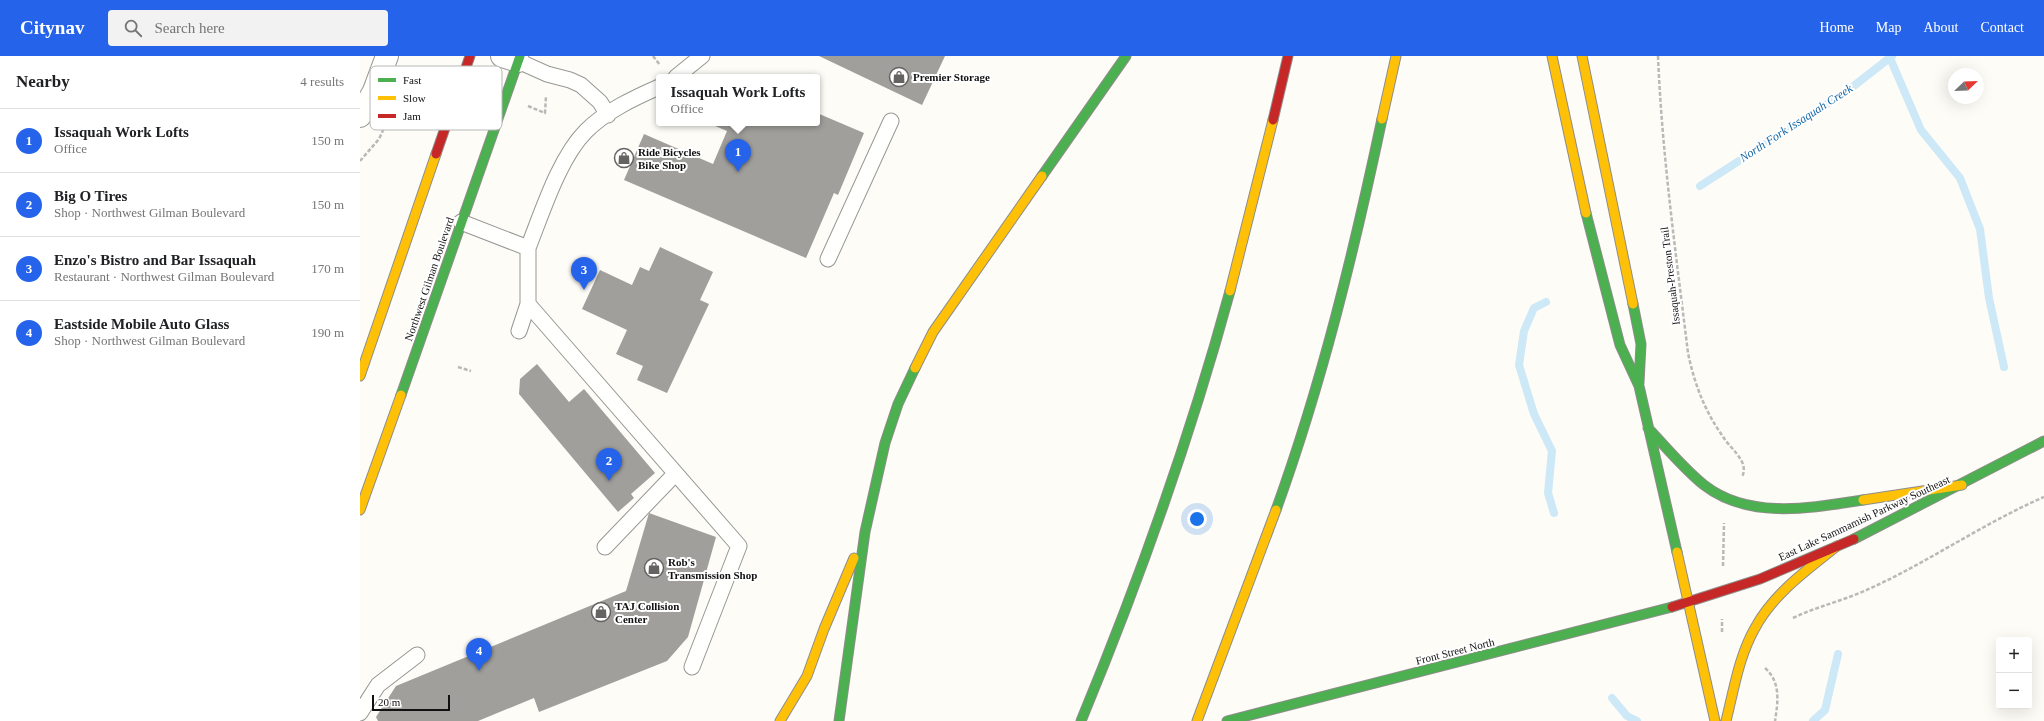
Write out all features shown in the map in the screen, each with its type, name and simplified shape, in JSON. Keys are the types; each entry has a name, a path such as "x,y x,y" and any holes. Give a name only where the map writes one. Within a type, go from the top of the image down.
{"main road":[{"path":"467,66 470,56"},
{"path":"839,721 865,532 885,443 898,404 933,332 1126,56"},
{"path":"1081,721 1115,638 1180,460 1207,373 1250,215 1288,56"},
{"path":"1196,721 1282,496 1321,373 1358,235 1396,56"},
{"path":"1552,56 1579,182 1620,345 1639,386 1715,721"},
{"path":"1582,56 1641,344 1639,386"},
{"name":"Northwest Gilman Boulevard","path":"502,93 513,58"},
{"path":"360,376 445,130"},
{"name":"Northwest Gilman Boulevard","path":"360,510 461,222 490,130"},
{"path":"1648,427 1704,486 1721,496 1746,504 1785,510 1809,508 1962,485"},
{"name":"East Lake Sammamish Parkway Southeast","path":"1689,603 1782,570 1837,546 1962,485 2044,441"},
{"path":"780,721 807,676 824,629 865,532"},
{"path":"1726,721 1744,655 1762,615 1792,583 1837,546"},
{"name":"Front Street North","path":"1227,721 1689,603"}],"street":[{"path":"383,66 387,56"},
{"path":"360,116 370,99"}],"lane":[{"path":"680,74 702,56"},
{"path":"513,58 547,74 570,80 581,85 600,102 608,115"},
{"path":"519,331 528,304 528,248 548,197 574,145 586,130 627,102 656,88"},
{"path":"828,259 891,121"},
{"path":"461,222 528,248"},
{"path":"528,304 739,546 692,667"},
{"path":"605,546 675,474"},
{"path":"360,713 378,685 417,655"}],"path":[{"name":"Issaquah-Preston Trail","path":"1658,56 1660,102 1668,190 1692,374 1707,412 1742,463 1744,474 1741,478"},
{"path":"458,367 471,371"},
{"path":"1789,620 1870,589 1919,564 1980,528 2044,497"},
{"path":"1762,666 1772,674 1776,683 1778,692 1775,721"}],"building":[{"name":"Premier Storage","path":"819,56 945,56 922,105"},
{"path":"820,114 864,133 838,195 834,193 806,258 624,180 644,134 713,164 727,131 715,126 820,126"},
{"path":"660,247 713,272 700,300 709,304 667,393 637,380 643,366 616,354 627,330 582,309 600,270 632,285 640,267 649,271"},
{"path":"537,364 569,402 584,389 655,473 631,494 634,498 618,512 519,394 520,379"},
{"path":"649,513 716,537 688,637 667,661 539,712 534,698 478,721 378,721 376,717 396,686 626,591"}],"waterway":[{"name":"North Fork Issaquah Creek","path":"1700,186 1846,92 1892,56"},
{"name":"North Fork Issaquah Creek","path":"1890,58 1921,130 1960,178 1980,229 1989,298 2004,367"},
{"name":"North Fork Issaquah Creek","path":"1546,302 1534,308 1524,331 1519,365 1534,414 1552,451 1548,493 1554,513"},
{"name":"North Fork Issaquah Creek","path":"1813,721 1825,710 1838,654"},
{"path":"1612,698 1627,716 1637,721"}],"traffic: fast":[{"path":"502,107 520,56"},
{"path":"1042,176 1126,56"},
{"path":"1276,510 1308,414 1336,316 1382,119"},
{"path":"401,395 494,130"},
{"path":"1586,213 1620,345 1639,386 1677,552"},
{"path":"1081,721 1143,562 1181,455 1230,291"},
{"path":"1633,304 1641,344 1639,383"},
{"path":"839,721 865,532 885,443 898,404 915,368"},
{"path":"1648,428 1682,465 1704,485 1722,496 1741,503 1781,509 1823,506 1863,500"},
{"path":"1854,539 2044,441"},
{"path":"1227,721 1672,607"}],"traffic: slow":[{"path":"1382,119 1396,56"},
{"path":"1552,56 1586,213"},
{"path":"1582,56 1633,304"},
{"path":"1230,291 1273,120"},
{"path":"360,376 436,154"},
{"path":"915,368 933,332 1042,176"},
{"path":"360,510 401,395"},
{"path":"1863,500 1962,485"},
{"path":"1197,721 1276,510"},
{"path":"1726,721 1745,650 1749,639 1763,615 1781,593 1837,546"},
{"path":"1677,552 1715,721"},
{"path":"780,721 807,676 824,629 854,558"}],"traffic: jam":[{"path":"467,66 470,56"},
{"path":"1273,120 1288,56"},
{"path":"436,154 444,130"},
{"path":"1672,607 1760,579 1854,539"}],"place":[{"name":"Premier Storage","path":"899,77"},
{"name":"Ride Bicycles Bike Shop","path":"624,158"},
{"name":"Issaquah Work Lofts","path":"738,172"},
{"name":"Enzo's Bistro and Bar Issaquah","path":"584,290"},
{"name":"Big O Tires","path":"609,481"},
{"name":"Rob's Transmission Shop","path":"654,568"},
{"name":"TAJ Collision Center","path":"601,612"},
{"name":"Eastside Mobile Auto Glass","path":"479,671"}]}
